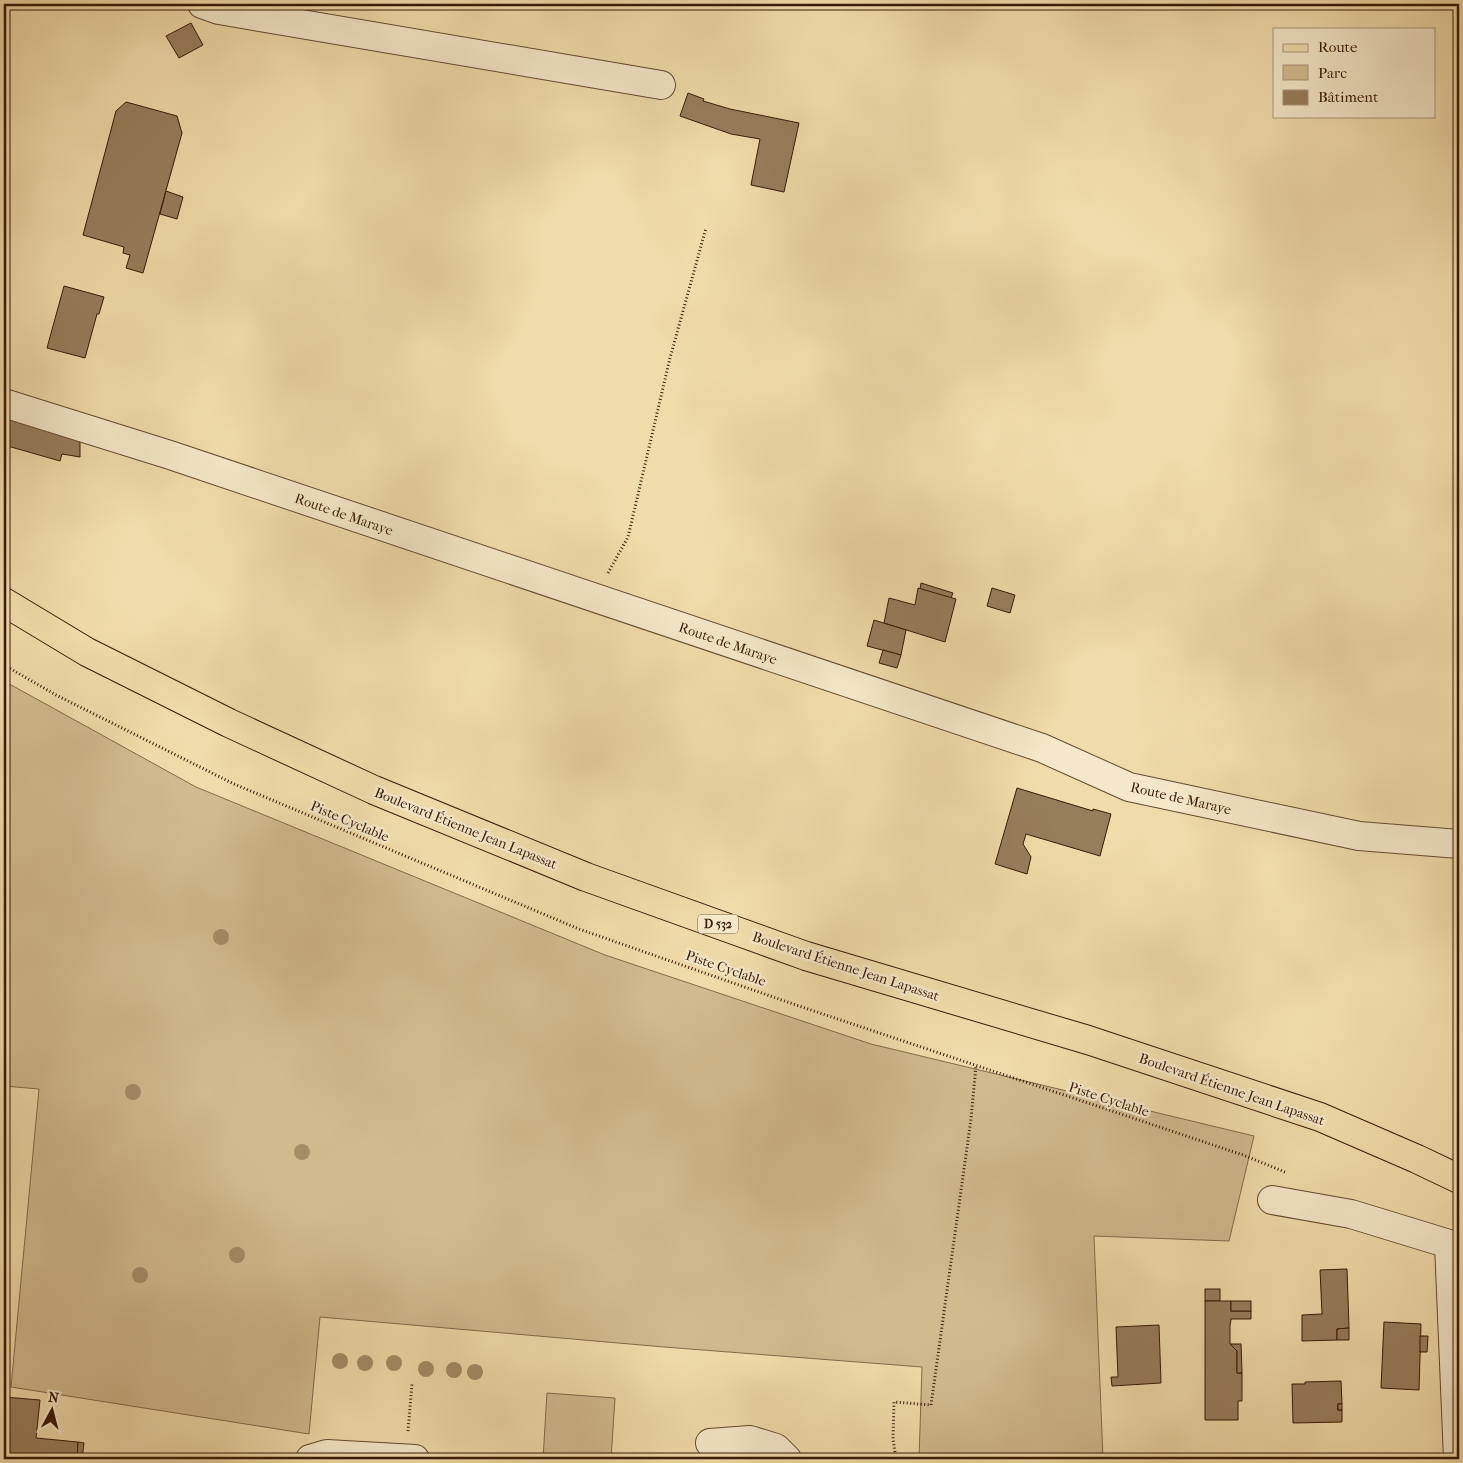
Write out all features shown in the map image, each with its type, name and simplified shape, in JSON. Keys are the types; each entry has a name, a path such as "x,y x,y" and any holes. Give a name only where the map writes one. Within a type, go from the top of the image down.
{"main road":[{"name":"Boulevard Étienne Jean Lapassat","path":"4,602 87,652 238,727 374,790 586,877 806,956 1088,1040 1320,1117 1417,1159 1459,1180"}],"street":[{"path":"210,7 661,85"},
{"name":"Route de Maraye","path":"4,403 170,455 1042,748 1129,787 1359,836 1459,844"},
{"path":"1272,1200 1350,1214 1448,1244 1458,1459"},
{"path":"710,1443 750,1440 776,1448 787,1459"},
{"path":"310,1459 327,1454 415,1459"}],"path":[{"path":"594,598 628,537 670,358 706,228"},
{"name":"Piste Cyclable","path":"4,665 56,695 234,784 579,929 1243,1155 1287,1173"},
{"path":"896,1459 893,1439 894,1402 931,1406 971,1119 976,1065"},
{"path":"406,1459 412,1384"}],"green space":[{"path":"4,681 196,787 605,955 871,1044 1254,1136 1229,1241 1094,1236 1103,1459 919,1459 922,1367 320,1317 309,1434 11,1387 39,1089 4,1086"},
{"path":"547,1393 615,1398 611,1459 543,1459"}],"building":[{"path":"191,23 203,45 179,58 166,36"},
{"path":"688,93 704,99 703,101 730,109 799,123 784,192 751,185 760,139 731,134 680,116"},
{"path":"126,102 177,116 182,133 143,273 126,268 130,255 123,253 124,247 83,235 116,111"},
{"path":"166,191 183,197 177,219 160,214"},
{"path":"64,286 104,297 99,314 97,314 85,358 47,348"},
{"path":"4,416 80,441 80,457 62,454 60,461 4,445"},
{"path":"921,583 953,593 951,598 920,589"},
{"path":"918,588 956,599 945,642 884,623 889,598 915,605"},
{"path":"992,588 1015,595 1010,613 987,606"},
{"path":"874,620 906,630 901,655 867,646"},
{"path":"883,650 901,655 897,668 879,663"},
{"path":"1017,788 1093,811 1093,809 1111,814 1100,856 1026,834 1023,844 1031,857 1027,874 995,864"},
{"path":"1347,1269 1349,1328 1337,1329 1337,1340 1302,1341 1302,1315 1322,1314 1320,1270"},
{"path":"1205,1289 1220,1289 1220,1301 1205,1301"},
{"path":"1205,1301 1231,1301 1231,1311 1251,1311 1251,1319 1231,1319 1230,1326 1230,1344 1237,1351 1237,1373 1242,1373 1242,1401 1238,1401 1238,1420 1205,1420"},
{"path":"1231,1301 1251,1301 1251,1311 1231,1311"},
{"path":"1384,1322 1421,1324 1419,1390 1381,1388"},
{"path":"1159,1325 1161,1383 1112,1386 1111,1377 1118,1377 1116,1327"},
{"path":"1349,1328 1349,1340 1337,1340 1337,1329"},
{"path":"1420,1336 1428,1336 1427,1352 1420,1352"},
{"path":"1230,1344 1241,1344 1242,1373 1237,1373 1237,1351"},
{"path":"1341,1381 1342,1404 1338,1404 1338,1410 1342,1410 1342,1422 1293,1423 1292,1384"},
{"path":"4,1397 40,1400 36,1438 78,1442 77,1459 4,1459"},
{"path":"1338,1404 1342,1404 1342,1410 1338,1410"},
{"path":"78,1442 84,1443 82,1459 77,1459"}]}
